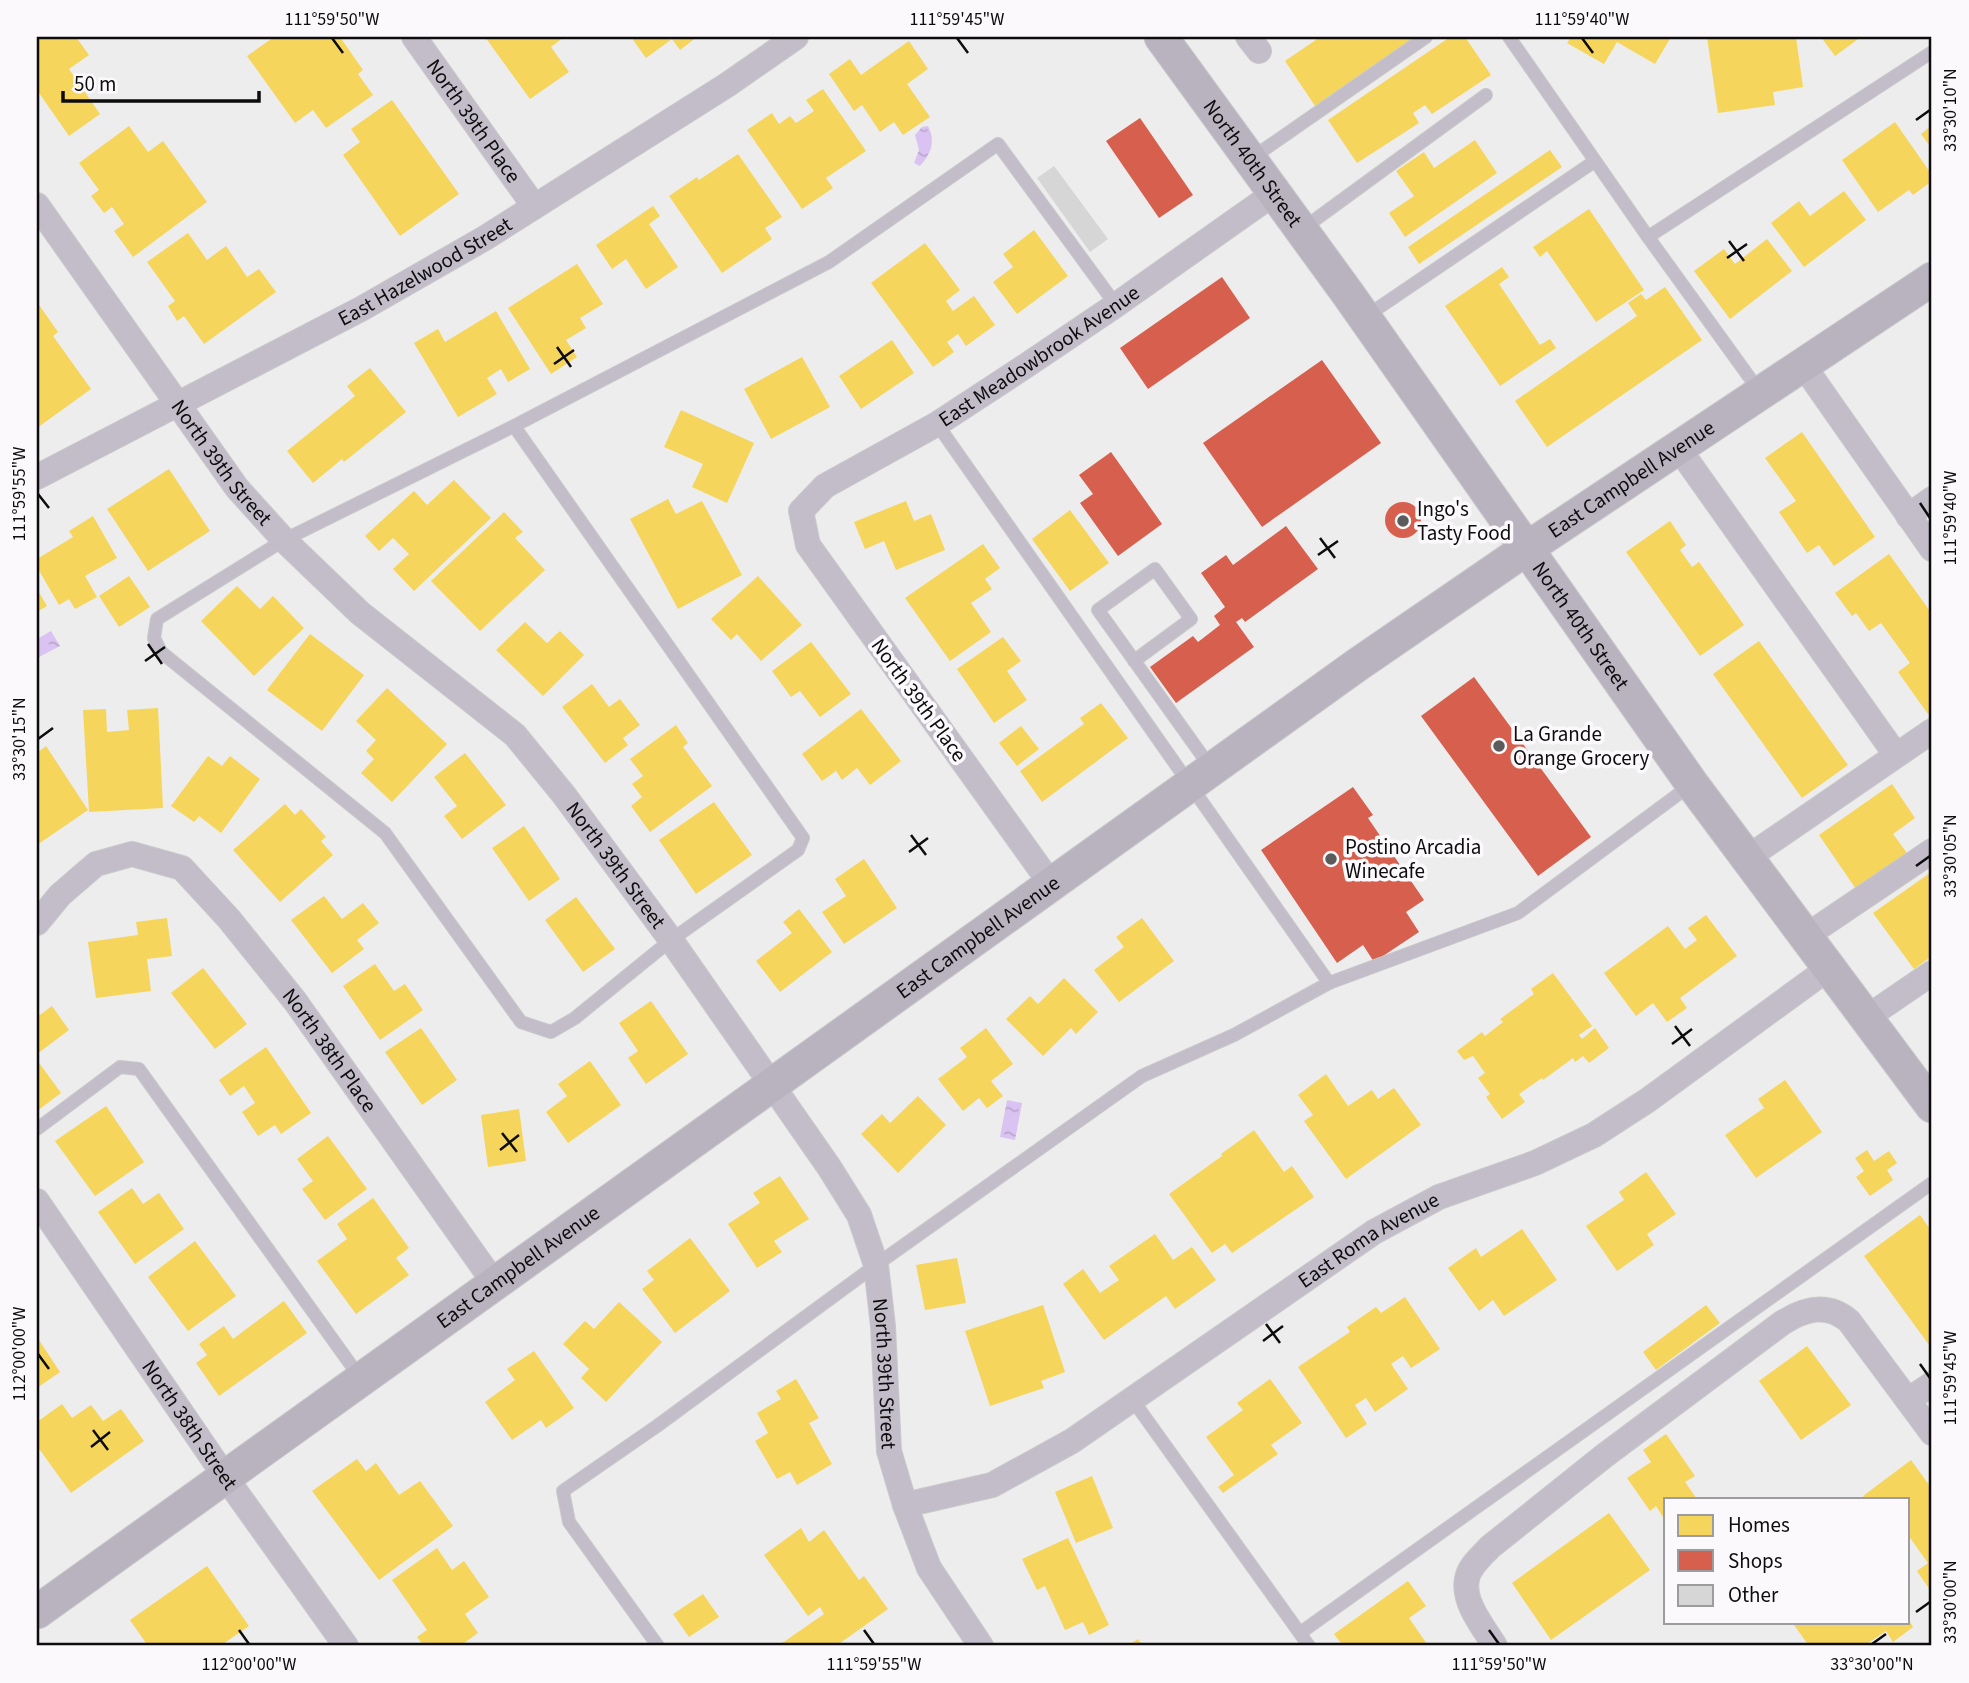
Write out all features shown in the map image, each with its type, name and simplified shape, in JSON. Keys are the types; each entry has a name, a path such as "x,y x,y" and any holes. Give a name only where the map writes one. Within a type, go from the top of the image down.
{"street":[{"name":"North 39th Place","path":"414,37 534,206"},
{"name":"East Hazelwood Street","path":"37,477 361,309 485,238 727,85 796,37"},
{"name":"North 40th Street","path":"1161,37 1364,317 1692,784 1932,1106"},
{"name":"East Meadowbrook Avenue","path":"801,511 825,486 937,424 1116,306 1273,194"},
{"name":"North 39th Street","path":"37,205 237,488 284,540 360,613 515,735 564,795 671,940 772,1084 859,1215 876,1265 883,1326 889,1451 905,1505 929,1568 981,1646"},
{"name":"East Campbell Avenue","path":"37,1612 1200,776 1526,549 1932,279"},
{"path":"1803,365 1932,549"},
{"path":"1679,449 1896,755"},
{"path":"1908,516 1932,499"},
{"name":"North 39th Place","path":"801,511 808,545 1051,884"},
{"path":"1747,858 1932,731"},
{"path":"1806,936 1932,851"},
{"name":"North 38th Place","path":"37,923 61,895 96,864 132,854 181,868 229,919 295,1002 495,1284"},
{"name":"East Roma Avenue","path":"905,1505 992,1485 1072,1441 1374,1232 1439,1197 1535,1163 1594,1135 1648,1100 1829,968"},
{"path":"1866,1018 1932,972"},
{"name":"North 38th Street","path":"37,1201 226,1478 346,1646"},
{"path":"1495,1646 1466,1591 1467,1578 1478,1559 1490,1546 1604,1456 1800,1312 1822,1309 1841,1314 1865,1340 1932,1433"},
{"path":"1909,1400 1932,1384"}],"lane":[{"path":"1249,160 1426,37"},
{"path":"1509,37 1760,393"},
{"path":"1648,237 1932,52"},
{"path":"1301,230 1486,95"},
{"path":"514,426 803,838 798,850 671,940 575,1018 551,1032 521,1022 385,833 161,652 153,638 157,619 284,540 514,426 828,262 998,144 1116,306"},
{"path":"1364,317 1595,161"},
{"path":"937,424 1200,776"},
{"path":"1134,661 1191,619 1155,569 1098,610 1134,661 1200,776 1329,983"},
{"path":"658,1646 569,1522 563,1491 1142,1076 1234,1035 1329,983 1518,913 1692,784"},
{"path":"37,1129 120,1067 139,1069 362,1380"},
{"path":"1300,1633 1932,1183"},
{"path":"1132,1399 1309,1646"}],"water":[{"path":"928,126 932,137 931,148 920,166 914,163 919,150 915,135 922,127"},
{"path":"51,631 60,646 37,658 37,639"},
{"path":"1007,1100 1022,1103 1015,1140 1000,1137"}],"building: Homes":[{"path":"43,37 76,37 89,55 69,69 100,114 69,136 37,90 37,41"},
{"path":"274,37 340,37 363,70 358,74 373,95 326,128 313,110 295,123 247,56"},
{"path":"485,37 564,37 551,47 569,72 530,99"},
{"path":"631,37 697,37 680,50 672,39 646,58"},
{"path":"1320,37 1415,37 1315,106 1285,61"},
{"path":"1450,37 1465,37 1491,75 1432,114 1425,105 1413,113 1419,123 1357,163 1328,120"},
{"path":"1571,37 1671,37 1655,64 1617,42 1604,64 1567,43"},
{"path":"1707,37 1796,37 1803,87 1773,92 1775,105 1718,113"},
{"path":"1821,37 1861,37 1835,56"},
{"path":"909,41 928,69 907,84 930,117 903,135 894,122 880,132 862,105 854,111 829,74 850,59 861,75"},
{"path":"823,89 866,151 826,178 833,188 802,209 747,130 772,113 779,124 790,116 796,123 814,111 806,100"},
{"path":"392,100 459,194 400,236 343,155 360,142 351,129"},
{"path":"1895,122 1932,175 1932,181 1913,195 1909,190 1878,212 1842,160"},
{"path":"1932,125 1932,149 1921,134"},
{"path":"129,126 148,152 163,141 207,202 133,257 114,231 124,224 112,207 104,213 91,196 99,190 79,163"},
{"path":"1475,140 1497,173 1405,237 1389,213 1414,196 1396,171 1424,152 1434,168"},
{"path":"1550,150 1562,167 1419,264 1408,247"},
{"path":"738,154 782,217 765,228 772,239 722,273 669,196"},
{"path":"1844,191 1866,220 1804,267 1771,223 1799,201 1810,216"},
{"path":"653,206 660,216 649,224 678,267 646,289 626,259 612,269 596,245"},
{"path":"1589,209 1644,290 1596,322 1547,251 1540,257 1533,247"},
{"path":"1034,230 1068,276 1017,314 993,282 1013,267 1003,254"},
{"path":"188,233 207,260 226,246 247,277 259,269 276,292 204,344 184,316 177,321 168,306 175,301 147,262"},
{"path":"1767,239 1792,271 1730,319 1694,271 1724,249 1735,264"},
{"path":"925,243 960,290 946,301 953,311 974,296 995,325 966,346 958,334 947,342 954,352 933,367 871,283"},
{"path":"577,264 603,304 580,318 586,328 566,340 577,357 551,374 508,308"},
{"path":"1502,267 1509,277 1499,284 1540,345 1550,339 1556,348 1500,386 1445,306"},
{"path":"1665,287 1702,340 1547,447 1515,401 1637,316 1628,303 1641,294 1646,300"},
{"path":"37,302 58,332 53,336 91,389 37,428"},
{"path":"496,311 530,369 508,382 501,369 487,378 497,394 458,417 414,343 438,329 445,342"},
{"path":"892,340 914,373 861,409 839,376"},
{"path":"802,357 830,407 771,439 744,389"},
{"path":"370,368 406,412 344,462 342,459 313,483 287,451 355,396 347,386"},
{"path":"681,410 754,443 727,503 692,487 703,464 664,447"},
{"path":"1802,432 1875,537 1834,566 1819,545 1807,553 1779,512 1796,501 1765,458"},
{"path":"169,469 210,531 148,571 107,509"},
{"path":"454,480 491,518 414,591 393,569 409,554 393,538 379,551 365,536 414,491 427,505"},
{"path":"668,499 676,514 702,501 742,575 678,609 630,519"},
{"path":"906,501 914,521 931,514 945,550 896,570 884,541 865,549 854,522"},
{"path":"1070,510 1109,563 1070,591 1032,539"},
{"path":"504,512 523,532 515,538 545,570 480,631 431,581"},
{"path":"93,516 117,558 85,576 97,597 75,609 69,599 59,605 37,567 37,559 73,537 69,531"},
{"path":"1670,521 1686,545 1680,550 1692,567 1699,562 1744,625 1700,656 1626,552"},
{"path":"983,544 1000,568 985,579 992,589 971,603 991,632 950,661 905,598"},
{"path":"1889,554 1932,614 1932,711 1928,714 1898,672 1910,663 1881,623 1869,631 1856,613 1852,616 1835,593"},
{"path":"129,576 150,607 119,627 99,596"},
{"path":"758,576 802,625 761,661 737,634 731,640 711,619"},
{"path":"237,586 260,609 273,596 304,628 254,676 201,621"},
{"path":"37,589 47,606 37,612"},
{"path":"525,622 547,643 560,631 584,655 543,696 496,650"},
{"path":"310,634 364,675 322,731 267,690"},
{"path":"1003,637 1021,661 1007,671 1027,700 994,723 957,669"},
{"path":"1759,641 1848,765 1802,798 1713,674"},
{"path":"811,642 851,694 820,717 800,691 791,697 772,671"},
{"path":"592,684 609,707 620,699 640,725 623,738 628,745 605,763 562,707"},
{"path":"387,688 447,744 392,802 361,773 374,759 366,751 376,740 356,721"},
{"path":"1101,703 1128,738 1042,802 1020,771 1084,724 1080,718"},
{"path":"158,708 163,808 89,812 83,710 106,709 107,732 129,730 127,710"},
{"path":"861,709 901,761 870,785 857,768 842,780 836,771 822,781 802,754"},
{"path":"676,725 688,743 683,747 712,786 650,832 631,806 642,797 632,784 643,776 630,759"},
{"path":"1021,726 1039,749 1017,766 999,743"},
{"path":"46,746 88,810 37,845 37,753"},
{"path":"465,753 506,805 462,839 444,816 457,806 434,777"},
{"path":"208,756 222,766 230,756 260,779 221,833 199,816 194,822 171,806"},
{"path":"1892,784 1915,818 1893,834 1907,853 1856,889 1819,835"},
{"path":"714,802 752,855 696,894 659,840"},
{"path":"285,804 295,815 301,809 326,837 321,841 333,855 280,902 233,850"},
{"path":"524,826 560,879 529,901 492,848"},
{"path":"864,859 897,908 844,944 822,912 846,896 835,879"},
{"path":"1930,873 1932,956 1914,969 1873,913"},
{"path":"324,896 342,919 363,903 379,923 357,940 364,949 332,973 291,920"},
{"path":"576,897 615,949 583,972 545,920"},
{"path":"799,909 832,952 780,992 756,961 792,933 783,922"},
{"path":"1706,915 1737,956 1680,998 1687,1008 1667,1022 1653,1003 1636,1016 1604,973 1668,926 1685,949 1697,940 1688,928"},
{"path":"167,918 172,956 147,959 151,991 96,998 88,942 138,935 136,922"},
{"path":"1142,918 1174,961 1119,1002 1094,970 1124,947 1116,937"},
{"path":"375,964 394,991 405,984 423,1010 380,1040 343,986"},
{"path":"203,968 247,1024 215,1049 171,993"},
{"path":"1553,973 1592,1026 1579,1035 1582,1039 1595,1028 1609,1048 1589,1063 1583,1056 1575,1062 1573,1058 1543,1080 1542,1078 1519,1094 1525,1102 1502,1119 1486,1097 1490,1094 1478,1078 1485,1073 1473,1056 1464,1060 1457,1051 1482,1032 1485,1036 1503,1022 1500,1019 1534,994 1531,989"},
{"path":"1064,978 1098,1012 1076,1034 1071,1028 1043,1056 1006,1019 1030,996 1038,1004"},
{"path":"651,1001 688,1054 646,1084 628,1058 638,1051 619,1023"},
{"path":"52,1006 69,1030 37,1054 37,1017"},
{"path":"421,1028 457,1080 422,1105 385,1052"},
{"path":"986,1028 1013,1064 991,1081 1003,1096 987,1108 979,1098 963,1111 938,1079 967,1057 960,1048"},
{"path":"266,1047 311,1113 281,1134 275,1125 258,1136 242,1112 255,1103 244,1086 230,1096 219,1080"},
{"path":"37,1060 61,1093 37,1111"},
{"path":"590,1061 621,1105 568,1143 546,1112 567,1096 558,1084"},
{"path":"1326,1074 1348,1106 1372,1090 1378,1099 1394,1088 1421,1125 1346,1179 1304,1121 1313,1115 1298,1095"},
{"path":"1785,1080 1822,1132 1756,1178 1725,1135 1764,1108 1758,1099"},
{"path":"918,1096 946,1125 898,1173 861,1134 882,1114 890,1123"},
{"path":"106,1106 144,1162 95,1196 55,1141"},
{"path":"519,1109 526,1161 488,1167 481,1115"},
{"path":"1254,1130 1284,1172 1292,1166 1314,1197 1232,1253 1225,1244 1212,1253 1169,1194"},
{"path":"328,1136 367,1189 325,1220 302,1189 313,1181 297,1159"},
{"path":"1867,1150 1874,1161 1889,1151 1897,1163 1887,1170 1893,1180 1870,1196 1856,1177 1864,1171 1855,1158"},
{"path":"1646,1172 1676,1214 1647,1234 1654,1245 1617,1271 1586,1226 1624,1200 1619,1192"},
{"path":"780,1176 809,1219 774,1241 782,1252 757,1268 728,1224 760,1203 753,1193"},
{"path":"132,1188 143,1204 159,1193 184,1229 135,1264 98,1212"},
{"path":"373,1198 409,1248 396,1258 409,1275 356,1314 317,1261 347,1239 337,1224"},
{"path":"1920,1215 1932,1232 1932,1349 1864,1256"},
{"path":"1522,1229 1557,1280 1504,1316 1493,1300 1479,1311 1448,1268 1476,1248 1481,1257"},
{"path":"1155,1234 1173,1260 1192,1247 1216,1280 1175,1309 1166,1296 1104,1340 1063,1284 1083,1269 1100,1293 1119,1280 1109,1266"},
{"path":"690,1238 730,1291 675,1333 642,1289 654,1280 647,1271"},
{"path":"195,1241 236,1296 188,1331 148,1277"},
{"path":"957,1258 966,1303 925,1310 916,1265"},
{"path":"1405,1297 1440,1349 1411,1368 1403,1356 1391,1364 1408,1389 1375,1412 1366,1398 1355,1405 1367,1424 1346,1438 1298,1367 1350,1332 1347,1327 1376,1307 1381,1313"},
{"path":"284,1301 307,1333 219,1396 196,1363 207,1355 199,1344 224,1326 233,1339"},
{"path":"619,1302 662,1342 606,1402 581,1378 589,1369 563,1344 585,1321 594,1329"},
{"path":"1043,1305 1065,1372 1041,1381 1044,1388 990,1406 965,1331"},
{"path":"1706,1305 1720,1323 1656,1370 1643,1352"},
{"path":"37,1337 60,1372 37,1388"},
{"path":"1807,1346 1851,1405 1801,1440 1759,1381"},
{"path":"534,1351 574,1408 546,1428 541,1420 512,1440 485,1402 515,1380 507,1369"},
{"path":"796,1379 819,1418 809,1423 832,1464 797,1485 790,1472 777,1479 755,1441 768,1433 757,1413 781,1399 776,1391"},
{"path":"1270,1379 1302,1423 1271,1445 1278,1454 1223,1493 1218,1487 1234,1475 1206,1437 1243,1410 1237,1403"},
{"path":"62,1404 72,1418 91,1405 103,1421 121,1409 144,1441 71,1493 37,1446 37,1422"},
{"path":"1666,1434 1695,1476 1685,1482 1696,1498 1664,1498 1664,1519 1656,1506 1650,1511 1627,1478 1651,1462 1643,1450"},
{"path":"357,1459 366,1471 376,1463 399,1495 420,1481 453,1526 379,1580 312,1491"},
{"path":"1911,1460 1932,1489 1932,1593 1917,1571 1928,1563 1910,1538 1910,1498 1863,1496"},
{"path":"1092,1476 1113,1528 1076,1543 1055,1492"},
{"path":"1609,1513 1650,1570 1551,1640 1512,1583"},
{"path":"801,1528 809,1542 824,1530 859,1580 864,1576 888,1609 836,1646 778,1646 824,1614 820,1607 808,1616 764,1555"},
{"path":"1068,1538 1109,1625 1089,1635 1083,1622 1065,1630 1045,1586 1037,1590 1022,1559"},
{"path":"437,1548 452,1570 464,1561 489,1597 465,1614 478,1633 460,1646 424,1646 417,1637 427,1630 392,1580"},
{"path":"207,1566 249,1626 220,1646 148,1646 130,1620"},
{"path":"1408,1581 1426,1606 1409,1618 1427,1644 1343,1646 1334,1634"},
{"path":"703,1594 719,1617 689,1637 673,1614"},
{"path":"1910,1622 1913,1627 1893,1642 1886,1631 1864,1646 1809,1646 1793,1624"},
{"path":"1138,1639 1143,1646 1128,1646"}],"building: Shops":[{"path":"1140,118 1193,195 1159,218 1106,141"},
{"path":"1222,277 1250,318 1148,389 1120,348"},
{"path":"1322,360 1381,443 1262,527 1203,443"},
{"path":"1111,452 1162,524 1118,556 1080,503 1093,494 1079,475"},
{"name":"Ingo's Tasty Food","path":"1403,502 1416,507 1421,520 1416,533 1403,538 1390,533 1385,520 1390,507"},
{"path":"1286,526 1318,569 1245,622 1242,618 1236,622 1254,647 1176,703 1150,667 1193,636 1198,642 1220,625 1214,616 1225,607 1201,573 1226,555 1233,565"},
{"path":"1474,677 1591,837 1538,876 1421,716"},
{"path":"1353,787 1373,815 1368,818 1424,900 1406,912 1419,932 1374,962 1363,945 1337,963 1261,850"}],"building: Other":[{"path":"1054,166 1108,239 1090,252 1037,178"}],"place":[{"name":"Ingo's Tasty Food","path":"1403,521"},
{"name":"La Grande Orange Grocery","path":"1499,746"},
{"name":"Postino Arcadia Winecafe","path":"1331,859"}]}
